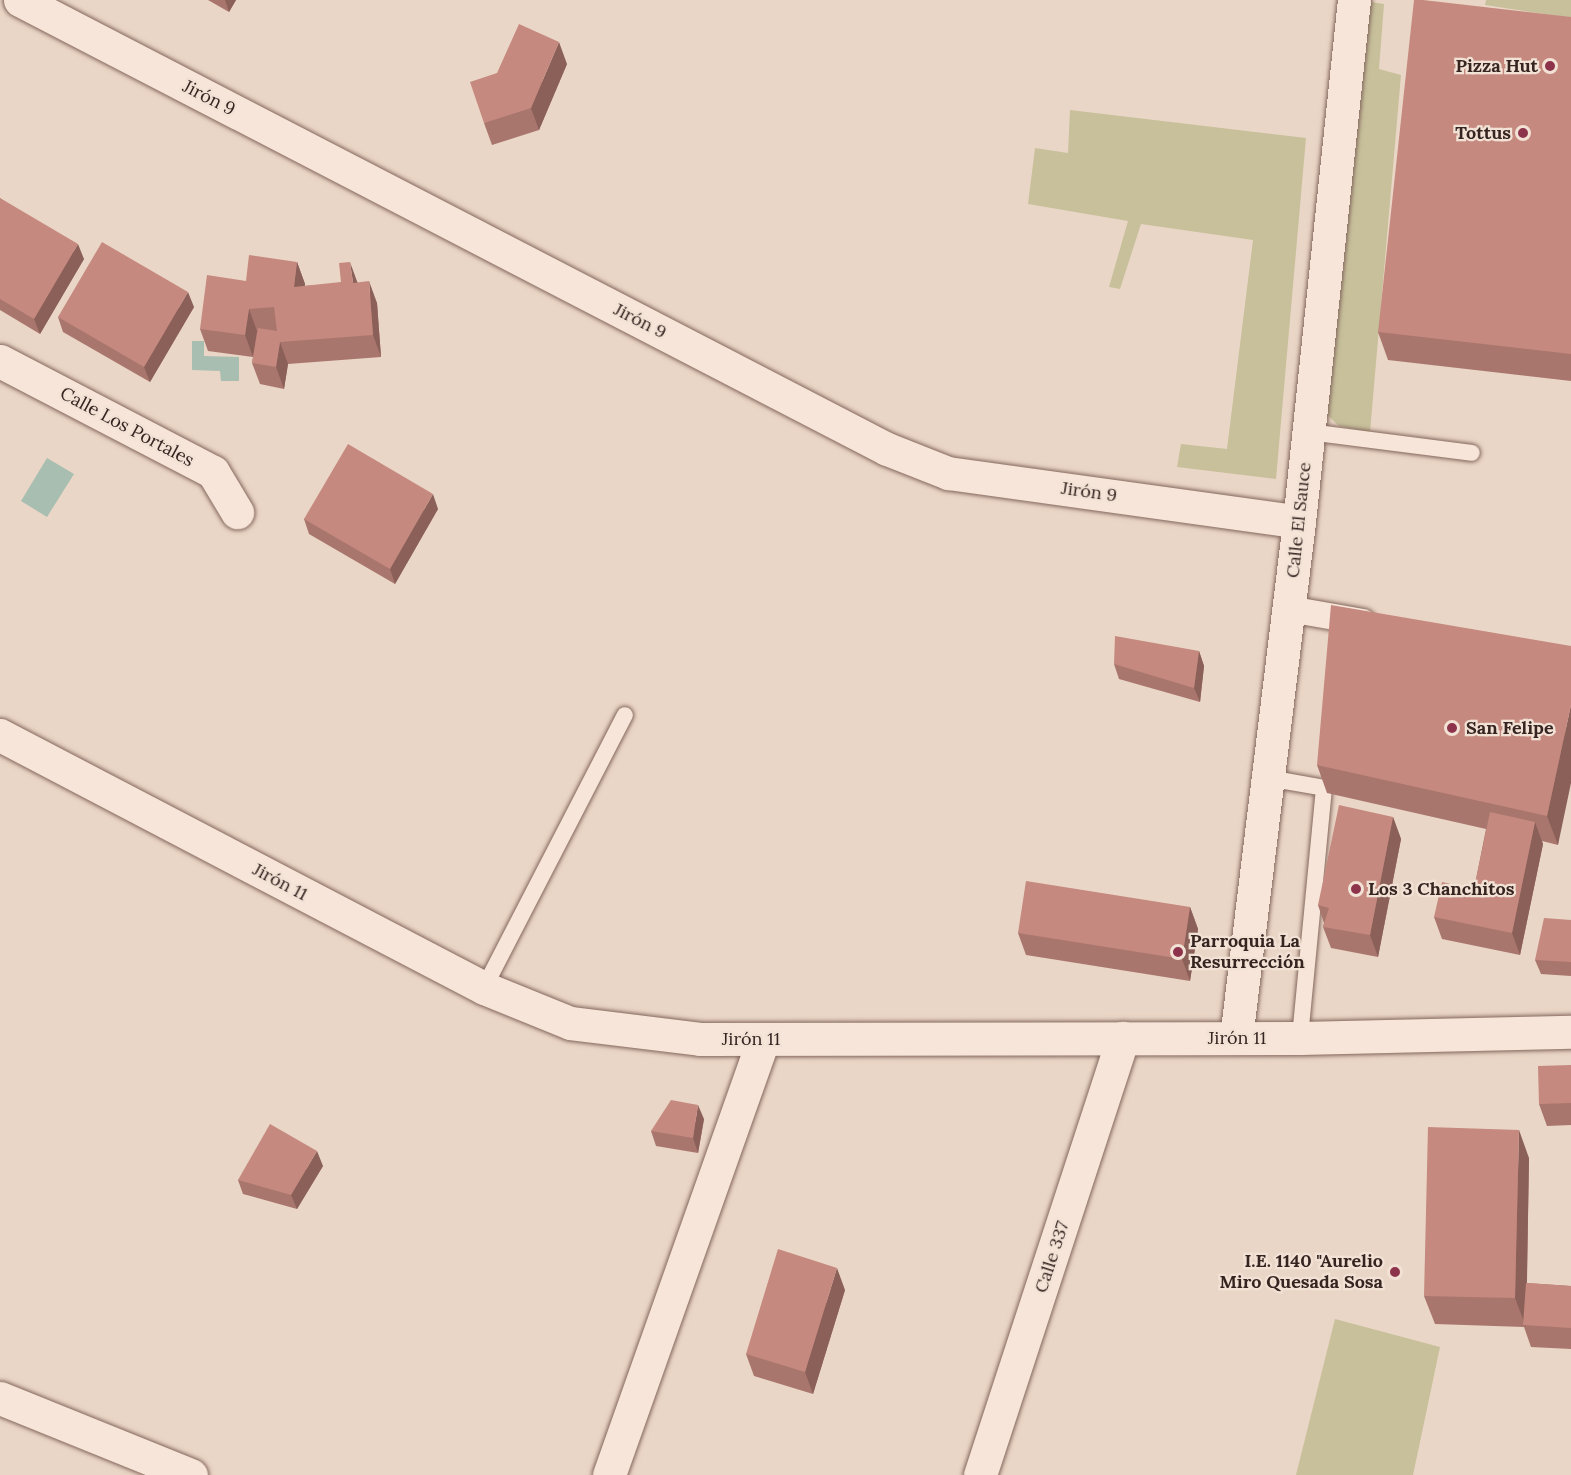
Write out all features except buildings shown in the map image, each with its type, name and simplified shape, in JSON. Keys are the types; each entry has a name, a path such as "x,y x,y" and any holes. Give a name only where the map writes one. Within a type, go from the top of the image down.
{"street":[{"name":"Jirón 9","path":"20,0 887,449 948,473 1299,522"},
{"name":"Calle El Sauce","path":"1236,1038 1299,522 1354,0"},
{"name":"Calle Los Portales","path":"0,361 213,472 237,512"},
{"path":"1289,609 1383,626"},
{"name":"Jirón 11","path":"0,735 484,988 570,1023 700,1039 1300,1038 1571,1032"},
{"name":"Calle 337","path":"980,1475 1123,1038"},
{"path":"609,1475 763,1039"},
{"path":"0,1398 190,1475"}],"lane":[{"path":"1309,432 1472,453"},
{"path":"484,988 625,716"},
{"path":"1268,778 1324,788 1300,1038"}],"shaded area":[{"path":"1486,0 1571,0 1571,18 1485,5"},
{"path":"1364,1 1384,4 1379,69 1401,75 1370,432 1339,426 1324,412"},
{"path":"1070,110 1306,138 1276,479 1177,467 1181,444 1227,449 1253,240 1141,224 1120,289 1109,287 1128,221 1028,204 1035,148 1068,153"},
{"path":"192,341 204,341 204,356 239,357 239,381 221,381 220,371 192,370"},
{"path":"47,458 74,474 47,517 21,501"},
{"path":"1335,1319 1440,1347 1413,1475 1296,1475"}],"place":[{"name":"Pizza Hut","path":"1550,66"},
{"name":"Tottus","path":"1523,133"},
{"name":"San Felipe","path":"1452,728"},
{"name":"Los 3 Chanchitos","path":"1356,889"},
{"name":"Parroquia La Resurrección","path":"1178,952"},
{"name":"I.E. 1140 \"Aurelio Miro Quesada Sosa","path":"1395,1272"}]}
